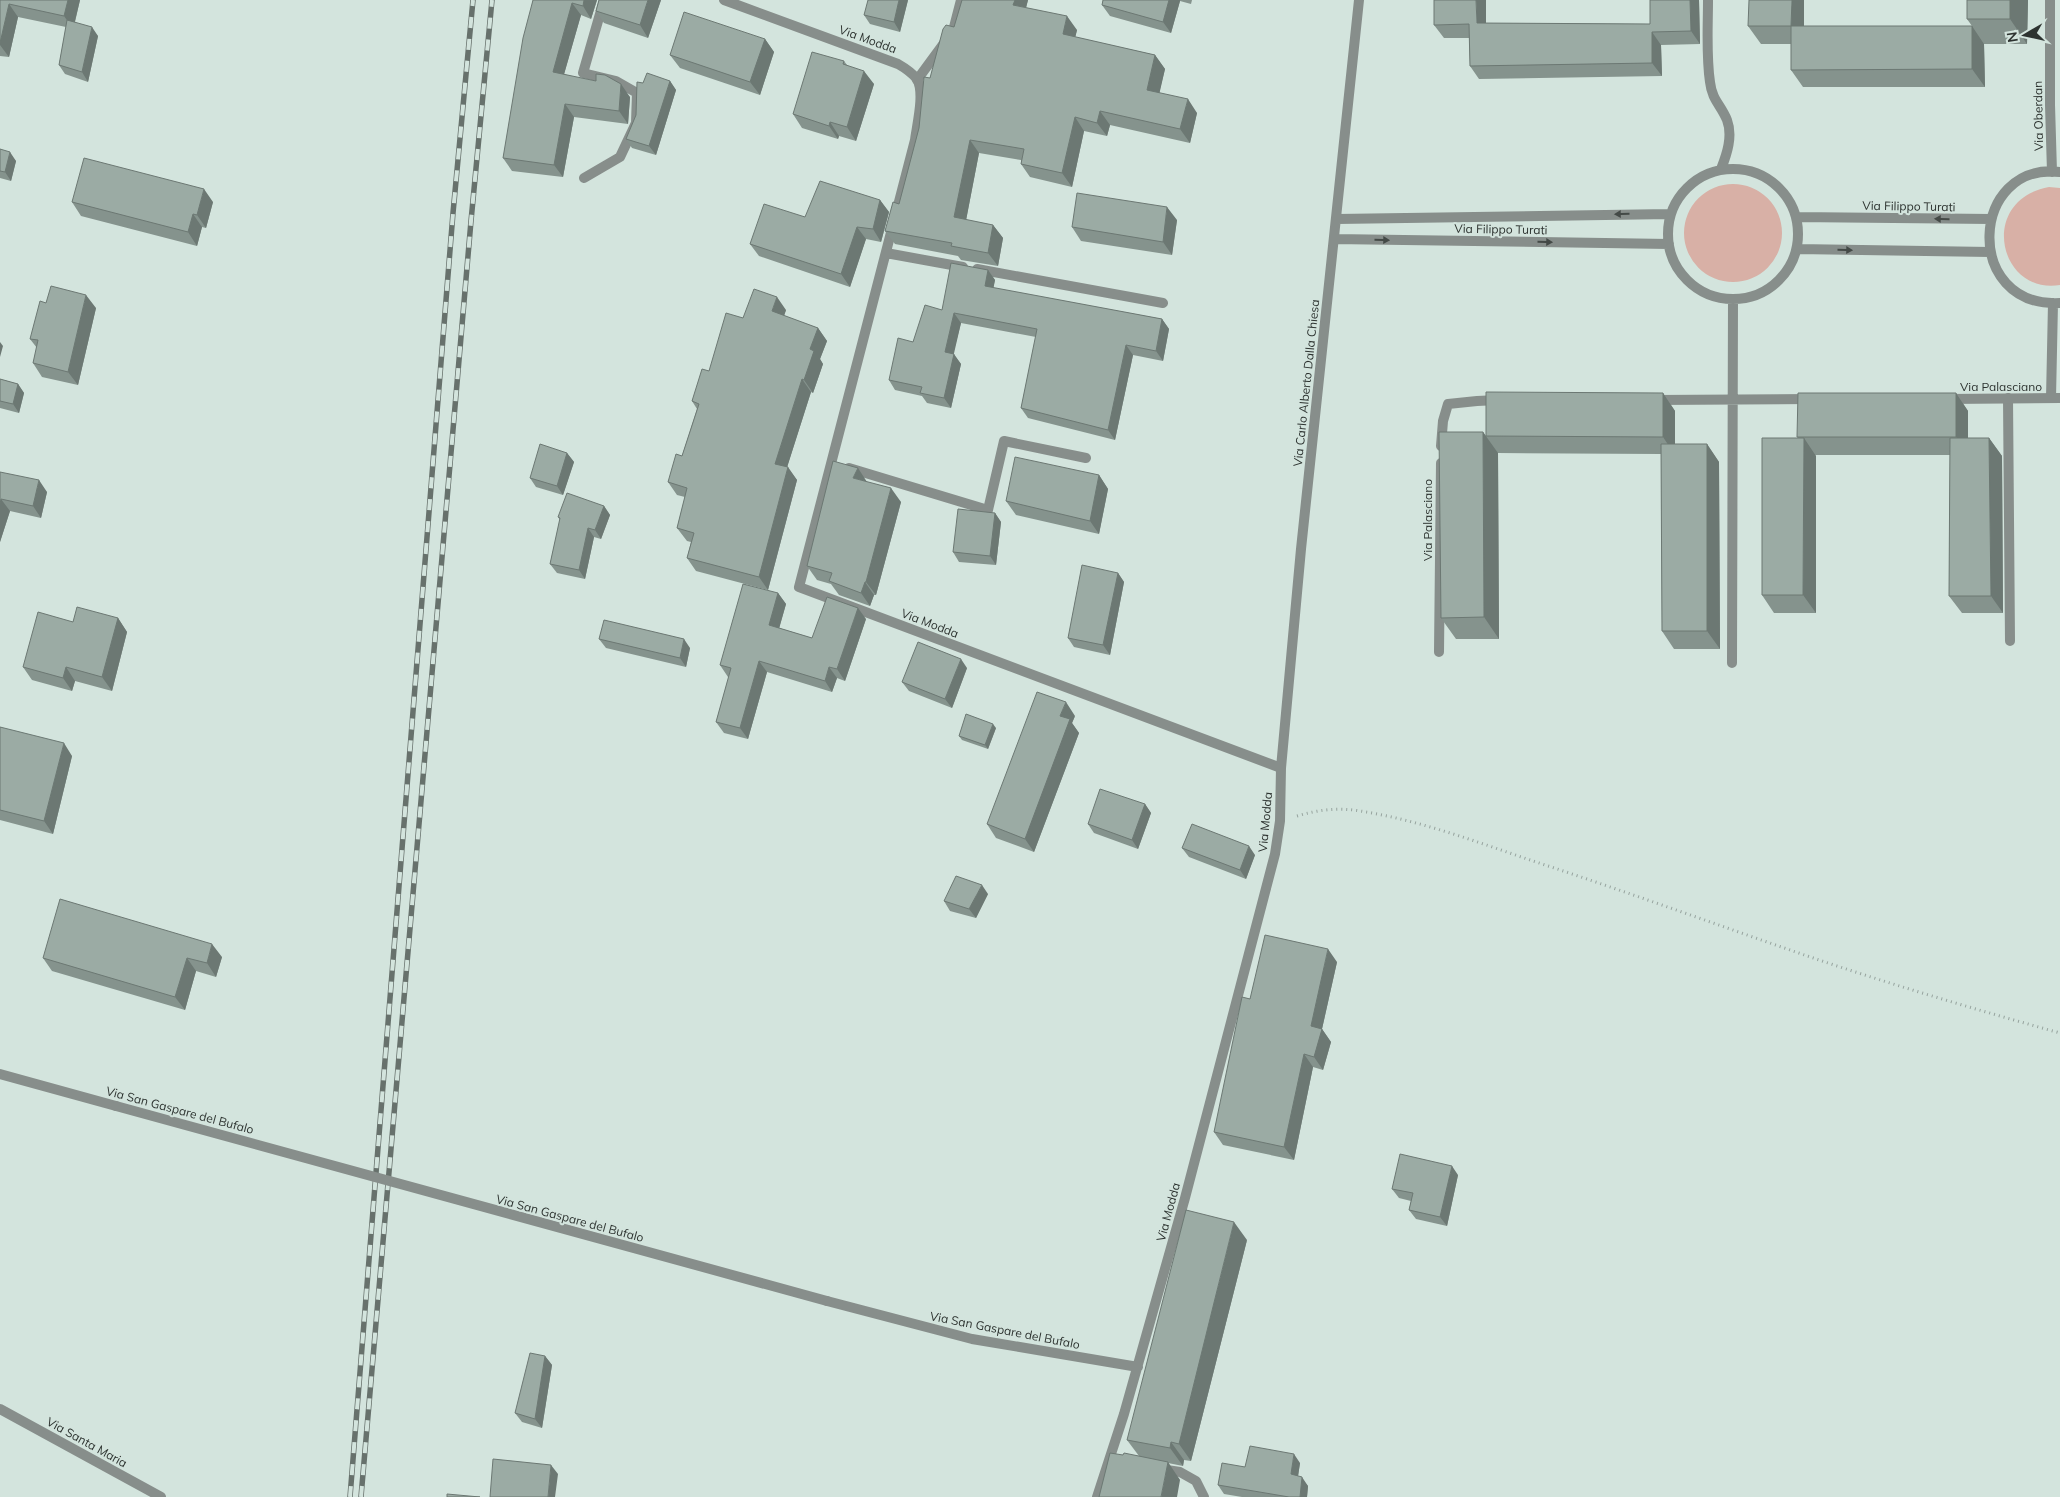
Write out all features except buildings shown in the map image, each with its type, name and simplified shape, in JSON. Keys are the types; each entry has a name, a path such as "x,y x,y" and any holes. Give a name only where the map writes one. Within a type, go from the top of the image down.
{"street":[{"path":"584,178 620,157 636,123 637,93 616,81 583,73 604,0"},
{"name":"Via Modda","path":"724,0 898,64 917,80 920,96 915,140 798,587 1281,768 1280,821 1267,889 1138,1367 1115,1460 1097,1497"},
{"path":"917,80 953,32 961,0"},
{"name":"Via Carlo Alberto Dalla Chiesa","path":"1281,768 1358,0"},
{"path":"1708,0 1709,80 1712,96 1727,120 1729,134 1729,144 1721,169"},
{"name":"Via Oberdan","path":"2050,0 2050,105 2056,172"},
{"path":"1721,169 1746,169 1768,178 1786,195 1796,217 1798,228 1797,249 1788,270 1774,286 1754,296 1733,299 1711,296 1692,284 1678,268 1669,244 1668,226 1670,214 1681,194 1689,185 1704,175 1721,169"},
{"path":"2056,172 2028,177 2011,187 1999,202 1990,219 1988,241 1992,262 2002,279 2016,292 2034,300 2057,303 2056,398"},
{"name":"Via Filippo Turati","path":"1337,219 1670,214"},
{"name":"Via Filippo Turati","path":"1796,217 1990,219"},
{"name":"Via Filippo Turati","path":"1334,239 1669,244"},
{"path":"1797,249 1990,252"},
{"path":"886,253 1163,303"},
{"path":"1732,662 1733,299"},
{"name":"Via Palasciano","path":"1941,398 2056,398"},
{"path":"2008,398 2010,641"},
{"path":"1644,400 1825,399"},
{"name":"Via Palasciano","path":"1440,652 1440,483 1443,421 1448,404 1507,400"},
{"path":"831,463 988,510 1004,441 1086,458"},
{"name":"Via San Gaspare del Bufalo","path":"0,1074 827,1301 972,1338 1138,1367"},
{"name":"Via Santa Maria","path":"0,1409 161,1497"},
{"path":"1154,1467 1180,1472 1196,1481 1204,1497"}],"path":[{"path":"1280,821 1320,810 1338,809 1359,810 1404,820 1545,865 1824,962 1941,1000 2060,1033"}],"shaded area":[{"path":"1733,184 1752,187 1768,198 1779,214 1782,233 1779,252 1768,268 1752,279 1733,282 1714,279 1698,268 1687,252 1684,233 1687,214 1698,198 1714,187"},
{"path":"2049,187 2060,188 2060,285 2039,284 2022,276 2011,262 2005,245 2005,226 2012,209 2027,195"}],"railway":[{"path":"350,1497 453,213 473,0"},
{"path":"361,1497 471,221 492,0"}]}
